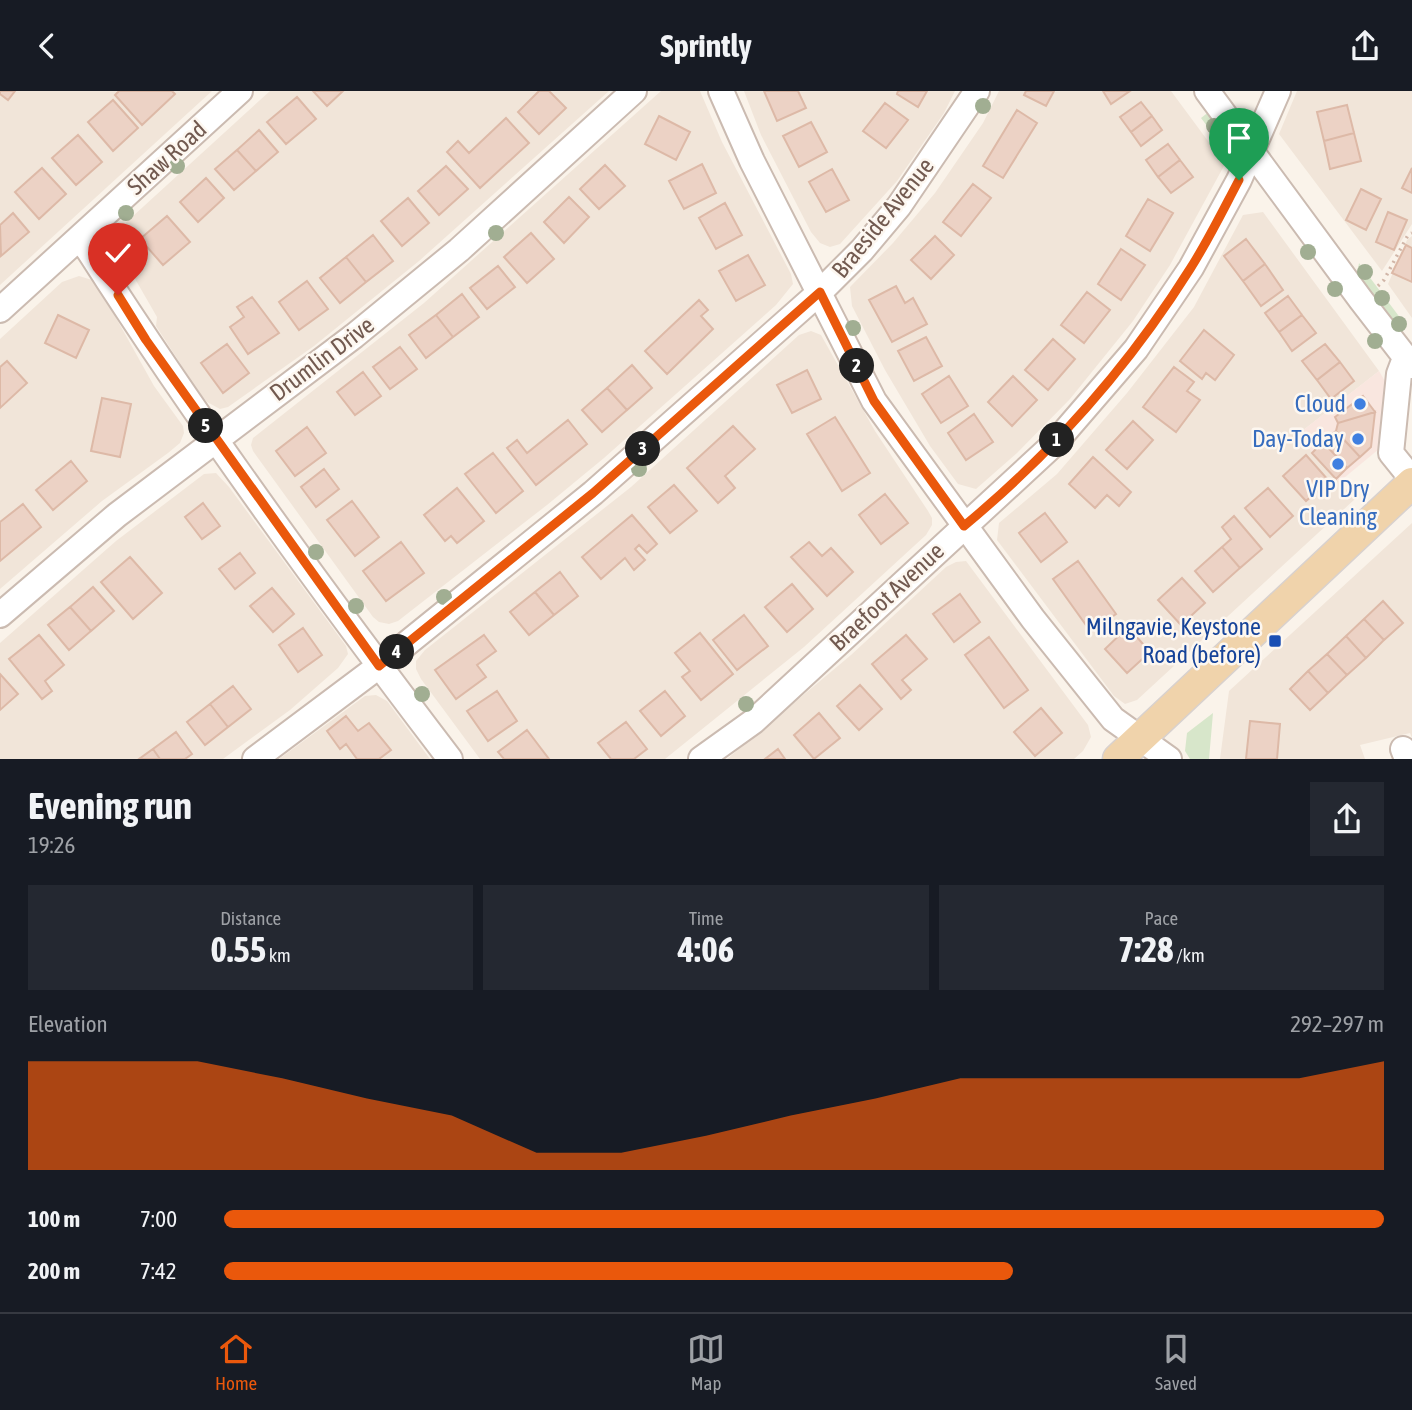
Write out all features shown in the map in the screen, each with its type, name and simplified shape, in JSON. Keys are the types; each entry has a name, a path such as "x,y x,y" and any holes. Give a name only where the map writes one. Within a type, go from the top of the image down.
{"main road":[{"path":"1118,759 1412,481"}],"street":[{"name":"Shaw Road","path":"0,310 240,91"},
{"name":"Drumlin Drive","path":"0,615 117,515 354,336 459,250 634,91"},
{"path":"721,91 747,151 874,401 964,526 1112,719 1169,759"},
{"name":"Braeside Avenue","path":"255,759 379,666 593,493 820,292 862,250 899,206 977,91"},
{"path":"1207,91 1409,362 1399,374 1391,453 1412,481"},
{"name":"Braefoot Avenue","path":"701,759 754,721 1054,444 1136,349 1191,268 1239,180 1278,91"},
{"path":"79,238 216,439 379,666 450,759"}],"path":[{"path":"1361,300 1384,280 1408,235 1412,233"}],"shaded area":[{"path":"0,91 212,91 0,285"},
{"path":"270,91 609,91 419,261 314,346 228,407 220,409 207,402 200,394 156,326 157,317 119,251 117,239 121,227"},
{"path":"661,91 700,91 722,142 791,274 793,284 776,305 547,505 398,621 389,624 379,622 253,451 253,438 424,303"},
{"path":"744,91 955,91 944,113 897,181 840,244 830,247 820,243 811,232 761,135"},
{"path":"999,91 1171,91 1225,164 1170,265 1133,321 1070,399 1017,453 976,489 958,484 930,446 885,370 852,306 850,287 893,243 935,193 983,123"},
{"path":"1297,91 1412,91 1412,224 1382,271 1279,134"},
{"path":"1263,212 1379,371 1297,435 1355,499 1137,700 1125,704 1114,696 997,540 999,523 1057,474 1127,393 1194,307 1243,215"},
{"path":"1412,236 1412,318 1388,284 1407,240"},
{"path":"79,276 92,280 101,291 154,386 183,426 184,433 180,443 102,501 0,589 0,339 62,282"},
{"path":"811,331 821,335 875,431 932,518 932,525 926,535 804,647 665,759 480,759 421,679 416,669 416,661 425,650 631,487 799,335"},
{"path":"1379,371 1386,383 1379,449 1339,482 1297,435"},
{"path":"216,473 346,646 348,654 338,668 290,710 223,759 0,759 0,643 116,541 204,474"},
{"path":"1412,523 1412,738 1410,733 1360,745 1365,759 1220,759 1229,691"},
{"path":"966,561 1088,725 1091,737 1083,751 1074,759 727,759 851,655 946,567"},
{"path":"376,695 387,701 430,759 279,759 365,696"}],"green space":[{"path":"1210,111 1234,144 1235,163 1201,118"},
{"path":"1359,263 1404,323 1400,334 1357,275"},
{"path":"1213,713 1209,759 1190,759 1185,751 1187,733"}],"building":[{"path":"0,91 15,91 8,100"},
{"path":"119,91 172,91 175,94 142,125 115,95"},
{"path":"313,91 343,91 327,106"},
{"path":"539,91 549,91 566,108 539,134 518,112"},
{"path":"764,91 798,91 806,108 777,121"},
{"path":"898,91 927,91 918,107 897,94"},
{"path":"1026,91 1054,91 1046,106 1024,95"},
{"path":"1103,91 1130,91 1111,104"},
{"path":"297,97 316,119 286,144 267,122"},
{"path":"113,100 138,128 113,151 88,122"},
{"path":"1141,102 1152,116 1131,132 1120,117"},
{"path":"885,103 908,120 886,148 863,131"},
{"path":"1347,105 1354,133 1324,141 1317,112"},
{"path":"1017,110 1037,123 1003,178 983,166"},
{"path":"659,116 690,132 676,160 645,144"},
{"path":"1152,116 1162,130 1141,146 1131,132"},
{"path":"506,118 529,143 480,188 447,152 458,141 469,153"},
{"path":"811,122 827,152 799,167 783,136"},
{"path":"259,130 278,152 256,171 237,150"},
{"path":"1354,133 1361,161 1330,169 1324,141"},
{"path":"78,135 102,162 76,185 52,158"},
{"path":"1168,144 1180,160 1158,177 1146,160"},
{"path":"237,150 256,171 234,190 215,169"},
{"path":"1180,160 1193,177 1171,193 1158,177"},
{"path":"702,164 716,193 684,209 669,181"},
{"path":"605,165 625,186 599,209 580,189"},
{"path":"446,166 468,189 439,215 418,191"},
{"path":"42,168 66,194 39,219 15,192"},
{"path":"1412,168 1412,193 1402,188"},
{"path":"832,169 849,200 826,212 809,182"},
{"path":"206,178 224,198 198,222 180,202"},
{"path":"973,184 991,198 961,236 943,222"},
{"path":"1361,189 1381,199 1366,230 1346,220"},
{"path":"569,197 589,217 564,243 544,222"},
{"path":"408,198 429,223 402,246 381,221"},
{"path":"1148,199 1173,213 1150,251 1126,236"},
{"path":"725,203 742,235 716,249 699,218"},
{"path":"1388,212 1407,220 1394,250 1376,242"},
{"path":"13,213 29,232 1,256 0,225"},
{"path":"167,216 190,242 163,265 140,239"},
{"path":"531,233 554,259 527,283 504,257"},
{"path":"373,235 393,261 366,282 346,257"},
{"path":"935,236 954,255 931,279 911,260"},
{"path":"1246,239 1265,264 1243,281 1224,256"},
{"path":"1406,245 1412,248 1412,282 1392,273"},
{"path":"1121,249 1145,265 1121,300 1098,284"},
{"path":"748,255 765,285 736,301 719,271"},
{"path":"346,257 366,282 340,303 320,278"},
{"path":"1265,264 1283,290 1261,306 1243,281"},
{"path":"498,266 515,287 487,309 470,288"},
{"path":"307,281 328,309 299,330 279,302"},
{"path":"896,286 905,303 913,298 927,324 892,342 869,300"},
{"path":"1087,292 1110,310 1084,343 1061,325"},
{"path":"462,294 479,317 453,337 436,315"},
{"path":"1288,296 1302,315 1279,332 1265,313"},
{"path":"252,297 279,333 248,354 230,327 244,317 237,307"},
{"path":"699,300 708,310 701,316 713,329 667,374 645,351"},
{"path":"58,315 89,330 76,358 45,343"},
{"path":"436,315 453,337 426,358 409,335"},
{"path":"1302,315 1316,333 1292,351 1279,332"},
{"path":"1204,330 1234,355 1215,380 1206,373 1202,379 1180,361"},
{"path":"926,337 942,366 914,381 898,351"},
{"path":"1053,339 1075,359 1048,390 1025,370"},
{"path":"227,344 249,373 223,393 201,363"},
{"path":"1325,344 1340,362 1317,380 1302,361"},
{"path":"400,347 417,369 390,389 373,367"},
{"path":"7,361 27,383 0,408 0,367"},
{"path":"1340,362 1354,381 1331,399 1317,380"},
{"path":"632,365 652,388 627,410 607,388"},
{"path":"1174,367 1194,382 1187,391 1200,400 1176,432 1143,407"},
{"path":"807,370 821,399 792,413 777,385"},
{"path":"363,372 381,396 355,415 337,392"},
{"path":"949,376 968,406 941,423 922,394"},
{"path":"1013,376 1037,400 1012,426 988,402"},
{"path":"607,388 627,410 602,432 582,410"},
{"name":"Cloud","path":"1363,396 1375,412 1338,423 1335,417"},
{"path":"102,398 131,404 120,457 91,451"},
{"name":"Day-Today","path":"1375,412 1371,447 1360,457 1336,431 1338,423"},
{"path":"974,414 993,442 966,460 948,433"},
{"path":"835,417 870,473 842,491 807,434"},
{"path":"568,420 587,444 536,485 507,448 517,440 527,453"},
{"path":"1133,421 1153,440 1127,469 1106,450"},
{"path":"733,426 755,449 725,476 735,488 718,503 687,468"},
{"path":"307,427 326,453 295,476 276,451"},
{"path":"1336,431 1360,457 1347,468 1323,442"},
{"path":"1323,442 1347,468 1336,479 1312,453"},
{"path":"493,453 523,491 496,513 465,474"},
{"path":"1306,455 1329,481 1306,501 1283,476"},
{"path":"1093,457 1131,492 1119,506 1107,495 1095,508 1069,484"},
{"path":"71,461 87,481 53,510 36,490"},
{"path":"324,469 339,489 316,507 301,487"},
{"path":"674,485 697,511 670,533 648,507"},
{"path":"457,488 484,521 457,543 451,536 445,541 424,515"},
{"path":"1268,488 1293,516 1270,537 1245,508"},
{"path":"885,494 908,523 881,544 859,515"},
{"path":"352,501 379,537 355,556 327,520"},
{"path":"203,503 220,526 202,539 185,517"},
{"path":"23,504 41,527 0,561 0,522"},
{"path":"1045,513 1067,542 1041,562 1019,533"},
{"path":"632,515 657,544 647,553 639,545 635,549 645,560 634,570 625,558 601,579 582,557"},
{"path":"1234,516 1262,549 1240,568 1222,547 1231,539 1222,527"},
{"path":"401,542 424,573 386,601 363,571"},
{"path":"809,542 822,556 831,548 853,572 827,596 791,557"},
{"path":"1222,547 1240,568 1213,592 1195,571"},
{"path":"240,553 255,573 235,589 219,569"},
{"path":"130,557 162,593 133,619 101,582"},
{"path":"1078,561 1116,614 1091,632 1053,579"},
{"path":"560,572 578,596 554,615 535,592"},
{"path":"1182,578 1205,603 1181,625 1158,600"},
{"path":"792,584 813,609 787,632 765,607"},
{"path":"93,587 114,611 91,631 70,607"},
{"path":"272,588 294,614 273,632 250,606"},
{"path":"535,592 554,615 529,635 510,612"},
{"path":"960,594 980,622 954,642 933,614"},
{"path":"1383,601 1403,623 1384,640 1364,619"},
{"path":"70,607 91,631 69,650 48,625"},
{"path":"744,615 768,646 737,670 713,640"},
{"path":"1364,619 1384,640 1366,658 1346,636"},
{"path":"1128,627 1150,652 1127,673 1105,649"},
{"path":"303,628 322,655 298,672 279,645"},
{"path":"700,633 733,674 701,700 682,677 690,671 675,653"},
{"path":"39,635 64,665 45,681 52,691 42,699 9,659"},
{"path":"484,635 496,651 477,665 486,677 456,699 435,670"},
{"path":"906,635 927,659 902,680 911,690 901,699 872,664"},
{"path":"1346,636 1366,658 1347,675 1327,654"},
{"path":"989,637 1028,690 1004,708 965,655"},
{"path":"1327,654 1347,675 1328,693 1308,671"},
{"path":"1308,671 1328,693 1310,710 1290,689"},
{"path":"0,674 18,694 0,710"},
{"path":"860,685 882,709 859,730 837,706"},
{"path":"233,686 251,709 228,727 210,704"},
{"path":"497,691 517,721 488,741 467,711"},
{"path":"665,691 685,716 661,736 640,711"},
{"path":"210,704 228,727 205,745 187,722"},
{"path":"1041,708 1062,733 1035,756 1014,732"},
{"path":"819,713 840,738 814,759 794,735"},
{"path":"346,716 358,731 369,723 391,750 379,759 357,759 346,744 340,749 327,731"},
{"path":"1250,721 1280,724 1277,759 1246,759"},
{"path":"626,722 647,749 634,759 611,759 598,743"},
{"path":"527,730 549,759 504,759 498,752"},
{"path":"176,732 192,754 185,759 160,759 153,749"},
{"path":"153,749 160,759 139,759"},
{"path":"778,749 785,759 765,759"}],"place":[{"name":"Cloud","path":"1360,404"},
{"name":"Day-Today","path":"1358,439"},
{"name":"VIP Dry Cleaning","path":"1338,464"},
{"name":"Milngavie, Keystone Road (before)","path":"1275,641"}],"route":[{"path":"118,295 146,340 379,666 593,493 820,292 874,401 964,526 1054,444 1136,349 1191,268 1239,180"}]}
